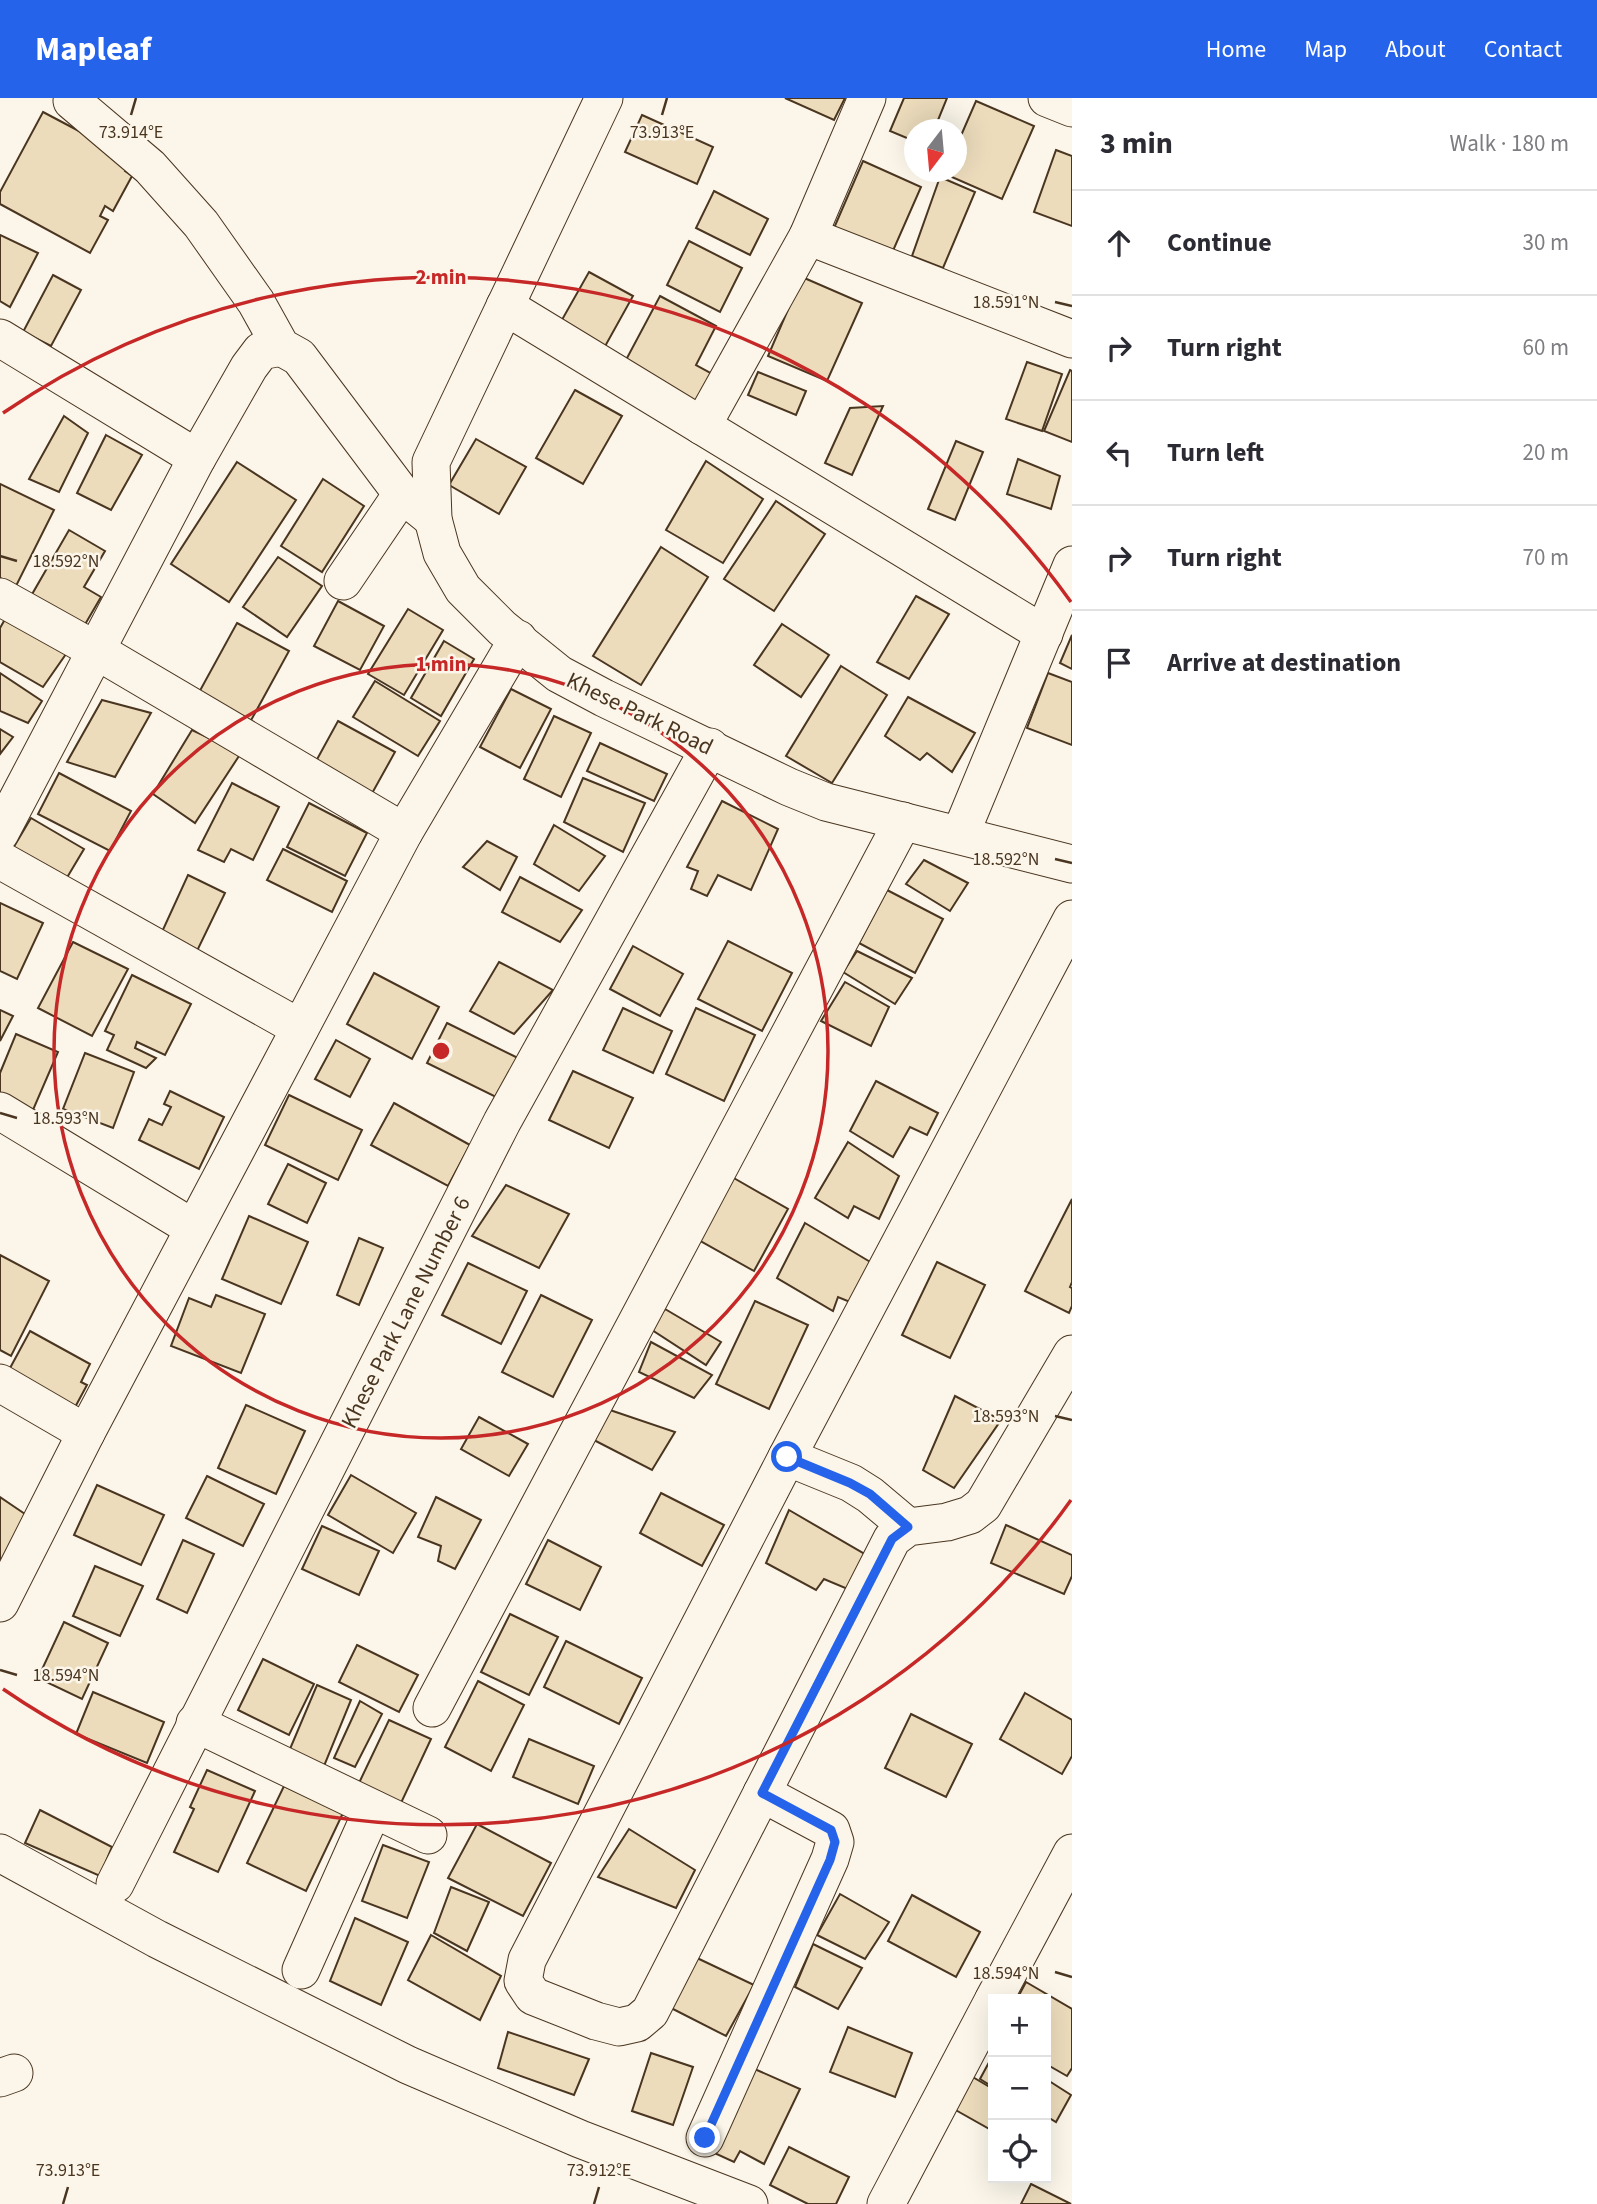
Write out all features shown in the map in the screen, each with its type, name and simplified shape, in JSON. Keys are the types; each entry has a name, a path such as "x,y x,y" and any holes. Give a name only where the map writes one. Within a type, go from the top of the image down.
{"street":[{"name":"Khese Park Road","path":"604,98 431,462 433,519 442,553 463,589 502,628 559,674 789,787 826,802 1072,863"},
{"path":"702,426 807,236 867,98"},
{"path":"1047,98 1072,108"},
{"path":"72,100 150,167 201,224 256,302 281,347 299,357 402,494 433,519"},
{"path":"807,236 1072,339"},
{"path":"505,306 1044,634"},
{"path":"0,338 197,458"},
{"path":"0,833 197,458 249,367 261,351 281,347"},
{"path":"343,581 402,494"},
{"path":"960,835 1072,565"},
{"path":"0,597 404,832"},
{"path":"0,1603 193,1228 404,832 518,639"},
{"name":"Khese Park Lane Number 6","path":"115,1884 502,1122 710,747"},
{"path":"432,1707 903,821"},
{"path":"0,860 300,1027"},
{"path":"1072,919 787,1457 527,1960 523,1981 533,1996 596,2021 619,2027 636,2023 650,2012 892,1539 908,1527 947,1522 970,1515 983,1505 1072,1354"},
{"path":"0,1111 193,1228"},
{"path":"0,1382 86,1433"},
{"path":"787,1457 870,1494 908,1527"},
{"path":"195,1723 428,1835"},
{"path":"705,2138 830,1860 835,1842 831,1830 762,1793"},
{"path":"301,1970 373,1809"},
{"path":"0,1853 157,1939 408,2065 580,2139 749,2204"},
{"path":"997,1994 1072,1853"},
{"path":"886,2204 988,2011"}],"building":[{"path":"785,98 845,98 834,120"},
{"path":"904,98 947,98 938,119 904,119 904,137 890,131"},
{"path":"976,101 1034,126 1002,199 963,182 967,182 967,122"},
{"path":"43,112 132,159 125,171 132,176 113,211 105,206 100,216 108,220 90,253 0,204 0,192"},
{"path":"642,115 713,147 697,184 625,152"},
{"path":"1056,150 1072,156 1072,226 1034,212"},
{"path":"863,161 904,179 904,182 921,187 892,253 834,228"},
{"path":"938,182 952,182 975,192 943,268 912,256"},
{"path":"714,191 768,219 750,255 696,228"},
{"path":"0,235 38,253 10,307 0,301"},
{"path":"689,241 742,268 720,312 667,285"},
{"path":"589,272 633,296 603,350 559,325"},
{"path":"53,275 81,290 51,346 23,332"},
{"path":"802,277 862,303 827,381 768,356"},
{"path":"660,296 716,326 696,365 714,375 694,413 619,373"},
{"path":"1027,362 1062,374 1042,431 1006,419"},
{"path":"1070,370 1072,371 1072,442 1044,431"},
{"path":"758,372 806,391 796,415 748,395"},
{"path":"575,390 622,416 583,484 536,458"},
{"path":"883,406 852,475 825,463 850,408"},
{"path":"64,416 88,433 59,492 29,479"},
{"path":"106,435 142,455 111,510 77,493"},
{"path":"476,439 526,467 499,514 449,485"},
{"path":"956,441 983,452 955,520 928,509"},
{"path":"1018,459 1060,476 1051,509 1007,494"},
{"path":"706,461 763,499 723,563 666,530"},
{"path":"237,462 296,500 229,602 171,564"},
{"path":"323,479 364,506 322,572 281,546"},
{"path":"0,484 54,510 16,586 0,578"},
{"path":"776,501 825,534 774,611 724,579"},
{"path":"69,530 105,551 84,587 101,597 80,633 27,603"},
{"path":"661,547 708,577 641,685 593,656"},
{"path":"278,557 322,586 287,637 243,607"},
{"path":"916,596 949,614 909,679 877,662"},
{"path":"338,601 384,626 360,670 314,646"},
{"path":"408,609 443,630 404,695 368,674"},
{"path":"8,614 66,654 43,687 0,662 0,628"},
{"path":"237,623 289,651 249,724 197,696"},
{"path":"782,624 829,655 801,697 754,665"},
{"path":"1072,635 1072,669 1060,663"},
{"path":"444,641 474,659 441,716 411,698"},
{"path":"841,666 887,695 832,783 786,756"},
{"path":"0,673 42,701 28,723 0,711"},
{"path":"1048,673 1072,682 1072,745 1027,728"},
{"path":"375,681 440,721 418,756 353,717"},
{"path":"511,689 551,709 520,768 480,747"},
{"path":"908,697 975,733 952,772 927,753 920,760 885,736"},
{"path":"102,700 151,713 115,777 67,762"},
{"path":"554,716 591,733 561,797 524,779"},
{"path":"338,721 395,752 365,806 309,774"},
{"path":"0,729 13,737 0,754"},
{"path":"192,730 241,753 195,823 153,794"},
{"path":"600,743 667,774 654,801 587,771"},
{"path":"59,773 131,811 110,851 38,814"},
{"path":"583,778 645,803 623,852 564,822"},
{"path":"232,783 279,807 253,860 231,849 224,862 198,850"},
{"path":"722,801 778,829 751,890 718,875 707,896 691,889 698,871 687,867"},
{"path":"309,803 367,833 345,876 287,847"},
{"path":"31,818 84,849 62,886 9,855"},
{"path":"554,825 605,856 579,891 534,864"},
{"path":"487,841 517,857 500,890 463,867"},
{"path":"283,849 347,881 332,912 267,880"},
{"path":"924,860 968,883 950,911 906,884"},
{"path":"188,875 225,893 197,951 161,934"},
{"path":"520,877 582,910 560,942 502,912"},
{"path":"887,890 943,919 915,973 859,943"},
{"path":"0,903 43,923 17,979 0,971"},
{"path":"728,941 792,973 762,1031 698,999"},
{"path":"73,942 128,969 92,1036 38,1008"},
{"path":"633,946 683,974 660,1016 610,989"},
{"path":"857,951 912,978 895,1004 843,972"},
{"path":"499,962 553,990 514,1034 470,1011"},
{"path":"374,973 439,1007 412,1059 347,1024"},
{"path":"132,975 191,1004 165,1055 137,1042 135,1048 156,1058 146,1068 107,1050 114,1035 105,1031"},
{"path":"845,982 889,1007 871,1046 821,1021"},
{"path":"623,1008 672,1031 653,1073 603,1050"},
{"path":"696,1008 755,1035 724,1101 666,1074"},
{"path":"0,1010 13,1016 0,1041"},
{"path":"447,1023 520,1059 500,1099 427,1063"},
{"path":"16,1034 58,1052 33,1110 0,1096 0,1073"},
{"path":"336,1040 370,1059 350,1097 315,1079"},
{"path":"85,1053 134,1072 113,1128 63,1109"},
{"path":"573,1071 633,1098 609,1148 549,1120"},
{"path":"876,1081 938,1113 927,1135 910,1127 893,1157 850,1131"},
{"path":"170,1091 224,1117 199,1169 139,1140 149,1119 162,1125 171,1107 164,1104"},
{"path":"289,1095 362,1130 338,1180 265,1145"},
{"path":"394,1103 470,1145 448,1186 371,1145"},
{"path":"848,1142 899,1176 879,1219 854,1206 848,1218 815,1198"},
{"path":"288,1164 326,1183 307,1223 268,1204"},
{"path":"732,1177 788,1209 754,1271 697,1239"},
{"path":"506,1185 569,1214 539,1268 472,1236"},
{"path":"1072,1199 1072,1306 1069,1313 1025,1291"},
{"path":"249,1216 308,1242 281,1304 222,1279"},
{"path":"805,1223 872,1263 850,1302 838,1297 833,1311 777,1278"},
{"path":"359,1238 383,1248 359,1305 337,1295"},
{"path":"0,1255 49,1281 11,1356 0,1350"},
{"path":"937,1262 985,1285 950,1358 902,1335"},
{"path":"468,1263 527,1291 501,1344 442,1315"},
{"path":"216,1295 265,1314 241,1373 171,1346 189,1298 211,1307"},
{"path":"541,1295 592,1320 553,1397 502,1372"},
{"path":"755,1301 808,1325 769,1409 716,1384"},
{"path":"665,1309 721,1342 706,1365 649,1328"},
{"path":"30,1331 90,1364 81,1382 87,1385 73,1411 9,1370"},
{"path":"651,1342 712,1375 694,1398 639,1372"},
{"path":"955,1396 1001,1420 954,1488 923,1470"},
{"path":"246,1405 305,1431 276,1494 218,1468"},
{"path":"604,1408 675,1432 652,1470 588,1437"},
{"path":"479,1417 528,1444 509,1476 461,1449"},
{"path":"351,1475 416,1513 393,1553 328,1515"},
{"path":"207,1476 264,1504 243,1546 186,1518"},
{"path":"97,1485 164,1515 141,1565 74,1535"},
{"path":"661,1493 724,1525 702,1566 640,1533"},
{"path":"0,1497 25,1514 0,1569"},
{"path":"436,1497 481,1520 455,1569 438,1561 441,1546 418,1537"},
{"path":"789,1510 868,1556 850,1590 824,1579 816,1590 766,1563"},
{"path":"1006,1525 1072,1555 1072,1576 1064,1594 991,1563"},
{"path":"322,1526 379,1551 359,1595 302,1569"},
{"path":"183,1540 214,1554 187,1613 157,1599"},
{"path":"548,1540 601,1567 580,1610 526,1584"},
{"path":"95,1566 143,1586 120,1636 73,1616"},
{"path":"510,1614 558,1637 529,1695 481,1672"},
{"path":"64,1622 108,1643 82,1699 38,1678"},
{"path":"566,1641 642,1678 619,1724 544,1687"},
{"path":"357,1645 418,1675 399,1712 339,1682"},
{"path":"263,1659 314,1684 289,1735 238,1710"},
{"path":"478,1681 524,1705 491,1771 445,1747"},
{"path":"317,1685 351,1700 322,1771 287,1756"},
{"path":"93,1692 164,1722 147,1763 76,1734"},
{"path":"1025,1693 1072,1720 1072,1756 1062,1774 1000,1739"},
{"path":"360,1701 382,1714 355,1767 334,1758"},
{"path":"911,1714 972,1744 946,1797 885,1768"},
{"path":"389,1720 431,1739 401,1803 359,1783"},
{"path":"529,1739 594,1766 578,1804 513,1777"},
{"path":"207,1770 255,1791 218,1872 174,1852 194,1809 190,1807"},
{"path":"284,1786 343,1813 306,1891 247,1863"},
{"path":"40,1810 112,1847 100,1876 25,1843"},
{"path":"477,1824 551,1863 523,1916 448,1878"},
{"path":"629,1829 695,1870 676,1908 598,1877"},
{"path":"383,1845 429,1862 407,1918 362,1901"},
{"path":"451,1887 489,1902 467,1951 434,1933"},
{"path":"840,1894 889,1922 865,1959 817,1935"},
{"path":"912,1895 980,1932 956,1977 888,1941"},
{"path":"355,1918 408,1942 381,2005 330,1981"},
{"path":"431,1935 501,1976 480,2020 408,1980"},
{"path":"813,1944 862,1968 838,2009 795,1987"},
{"path":"697,1958 754,1985 726,2036 671,2008"},
{"path":"1026,1982 1046,1994 1020,1994"},
{"path":"1051,1997 1072,2009 1072,2068 1067,2076 1051,2067"},
{"path":"848,2027 912,2053 895,2097 830,2072"},
{"path":"508,2032 589,2059 574,2095 498,2068"},
{"path":"651,2053 693,2067 673,2125 632,2111"},
{"path":"988,2064 988,2084 980,2079"},
{"path":"750,2067 800,2089 764,2164 740,2151 734,2162 710,2151"},
{"path":"971,2076 988,2086 988,2128 952,2108"},
{"path":"1051,2082 1071,2095 1056,2122 1051,2119"},
{"path":"789,2147 849,2177 836,2204 808,2204 770,2185"},
{"path":"1031,2184 1071,2204 1021,2204"}],"route":[{"path":"705,2138 830,1860 835,1842 831,1830 762,1793 892,1539 908,1527 870,1494 787,1457"}]}
